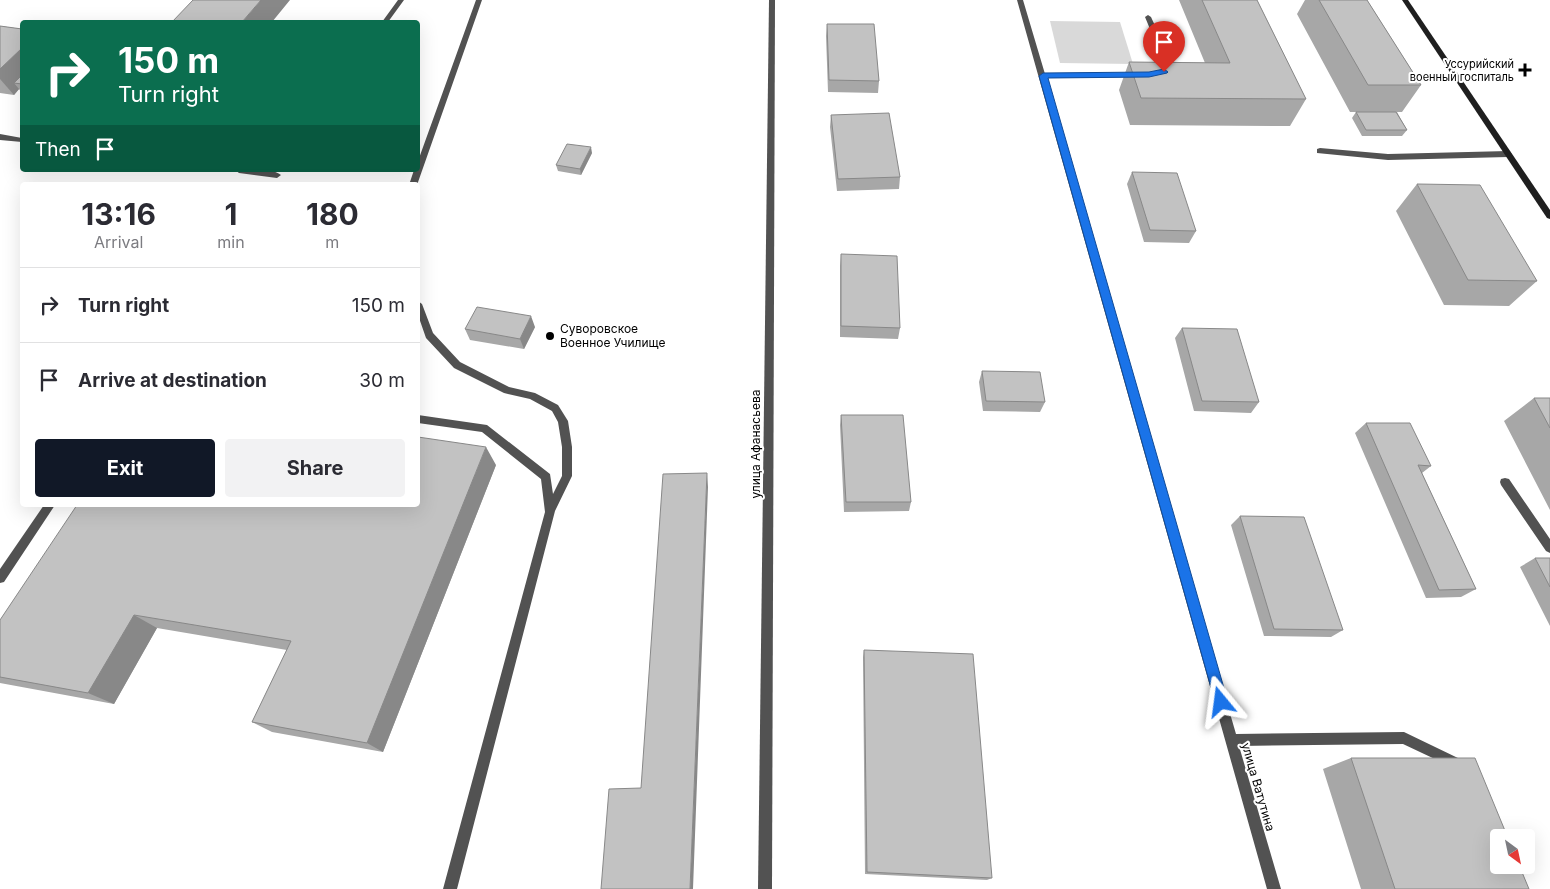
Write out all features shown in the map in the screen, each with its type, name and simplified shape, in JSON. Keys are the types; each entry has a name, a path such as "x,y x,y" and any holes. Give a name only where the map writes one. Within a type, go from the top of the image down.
{"street":[{"path":"387,20 402,0"},
{"path":"420,165 479,0"},
{"name":"улица Афанасьева","path":"765,889 772,0"},
{"name":"улица Ватутина","path":"1020,0 1274,889"},
{"path":"1405,0 1550,216"},
{"path":"1043,76 1153,74 1164,72 1169,65 1148,16"},
{"path":"0,137 20,140"},
{"path":"1320,151 1388,156 1508,154"},
{"path":"265,172 278,173"},
{"path":"420,310 429,335 457,365 507,390 532,396 555,408 563,421 567,447 567,476 550,512 450,889"},
{"path":"420,419 484,428 546,477 550,512"},
{"path":"1505,482 1550,548"},
{"path":"0,578 49,507"},
{"path":"1232,740 1404,738 1461,765 1466,773"}],"shaded area":[{"path":"1050,21 1120,22 1133,64 1060,63"}],"building":[{"path":"193,0 261,0 244,20 174,20"},
{"path":"1202,0 1257,0 1306,99 1141,98 1129,62 1230,63"},
{"path":"1319,0 1367,0 1421,85 1368,85"},
{"path":"827,24 874,24 879,81 829,80"},
{"path":"0,26 20,29 20,50 0,69"},
{"path":"20,77 20,84 14,83"},
{"path":"1356,112 1396,112 1407,130 1366,130"},
{"path":"889,113 900,177 838,179 831,115"},
{"path":"567,144 591,147 580,169 556,165"},
{"path":"1132,172 1177,173 1196,231 1150,230"},
{"path":"1417,184 1480,185 1537,281 1468,280"},
{"path":"841,254 897,256 900,328 841,326"},
{"path":"477,307 531,316 520,339 465,329"},
{"path":"1182,328 1237,329 1259,402 1202,401"},
{"path":"982,371 1040,372 1045,402 986,401"},
{"path":"1534,398 1550,398 1550,428"},
{"path":"841,415 903,415 911,502 846,502"},
{"path":"1366,423 1410,423 1431,466 1418,465 1476,589 1439,590"},
{"path":"420,437 486,447 367,743 252,722 291,641 134,615 88,693 0,677 0,620 76,507 420,507"},
{"path":"707,473 690,889 601,889 609,789 641,788 663,474"},
{"path":"1240,516 1304,517 1343,630 1274,629"},
{"path":"1535,558 1550,558 1550,587"},
{"path":"864,650 973,654 992,878 867,872"},
{"path":"1351,758 1475,758 1504,829 1490,829 1490,874 1523,874 1529,889 1395,889"}],"place":[{"name":"Уссурийский военный госпиталь","path":"1525,70"},
{"name":"Суворовское Военное Училище","path":"550,336"}],"route":[{"path":"1164,72 1149,75 1043,76 1221,702"}]}
